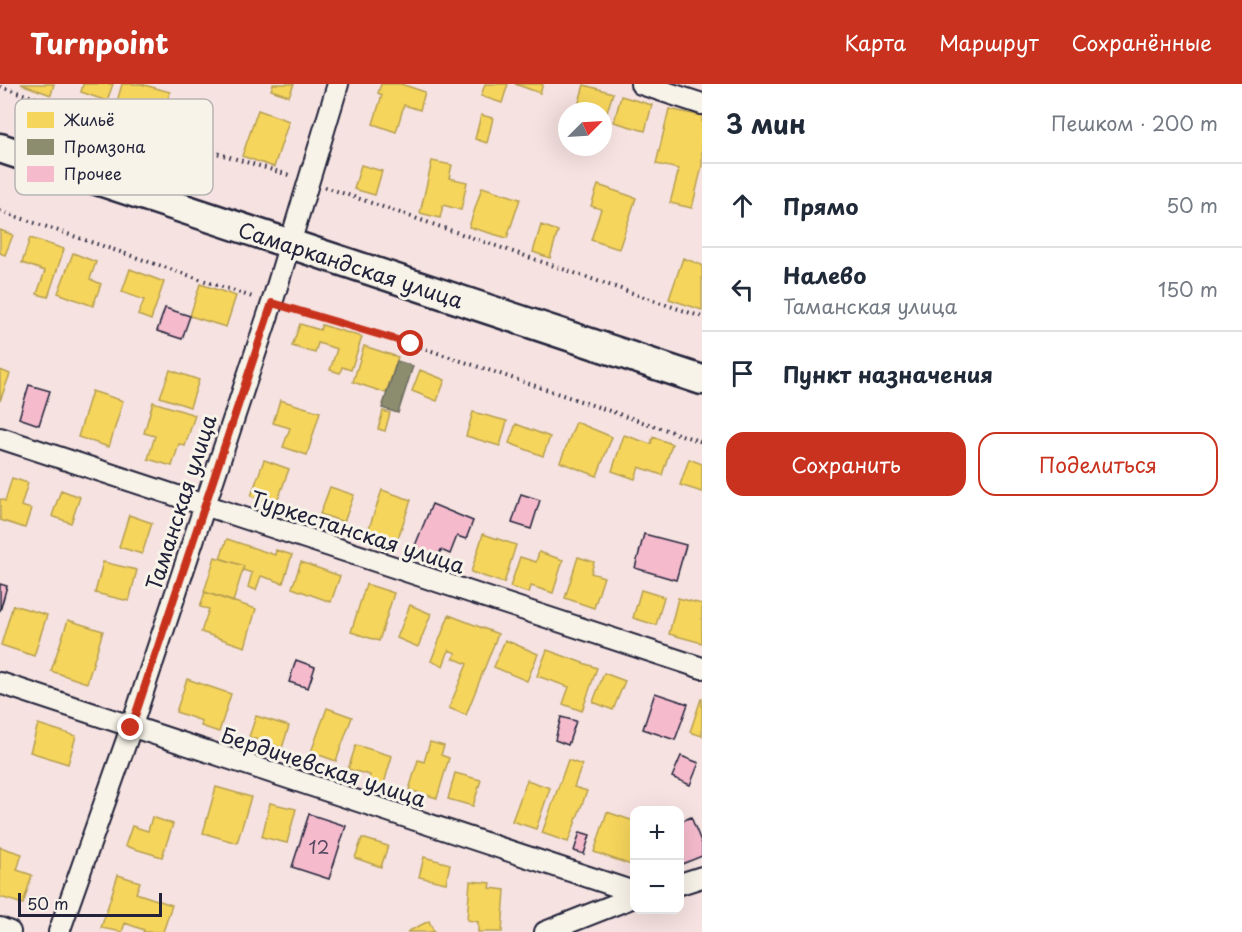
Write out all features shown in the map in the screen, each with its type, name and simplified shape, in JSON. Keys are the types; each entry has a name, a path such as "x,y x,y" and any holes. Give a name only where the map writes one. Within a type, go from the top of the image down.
{"street":[{"name":"Таманская улица","path":"59,932 131,728 272,303 338,84"},
{"path":"641,84 702,104"},
{"name":"Самаркандская улица","path":"0,148 15,153"},
{"name":"Самаркандская улица","path":"142,195 702,380"},
{"name":"Туркестанская улица","path":"0,438 702,668"},
{"name":"Бердичевская улица","path":"0,683 630,893"},
{"path":"684,883 702,877"},
{"path":"545,932 630,896"},
{"path":"0,928 10,932"}],"path":[{"path":"0,87 39,99"},
{"path":"213,152 308,181 702,317"},
{"path":"0,211 272,303 411,344 702,442"}],"building: Жильё":[{"path":"21,84 54,84 51,95"},
{"path":"83,84 113,84 108,99 81,92"},
{"path":"122,84 141,84 170,92 168,99 118,99"},
{"path":"273,84 294,84 289,96 271,90"},
{"path":"381,84 401,84 425,92 420,110 404,105 396,132 373,124 382,95 378,93"},
{"path":"485,84 508,84 502,103 481,96"},
{"path":"515,84 543,84 540,93"},
{"path":"584,85 613,93 610,102 579,102"},
{"path":"621,96 652,105 645,131 614,122"},
{"path":"669,109 702,116 702,166 692,208 670,203 679,169 656,164"},
{"path":"258,110 289,121 274,167 242,156"},
{"path":"481,115 493,118 487,143 475,139"},
{"path":"432,161 452,165 449,178 467,182 461,210 443,205 440,218 420,213"},
{"path":"361,165 382,171 375,195 354,189"},
{"path":"598,185 636,198 619,249 591,240 601,209 591,206"},
{"path":"482,187 520,199 507,238 469,227"},
{"path":"541,225 558,231 550,258 533,252"},
{"path":"0,230 13,235 5,255 0,253"},
{"path":"30,238 64,249 48,297 37,294 45,271 22,263"},
{"path":"73,253 96,262 90,279 101,284 93,306 58,293"},
{"path":"683,258 702,265 702,310 669,299"},
{"path":"130,269 164,282 151,320 138,315 144,300 122,292"},
{"path":"200,284 236,296 226,327 190,316"},
{"path":"300,324 320,330 322,325 362,337 351,370 342,367 340,373 330,370 337,349 318,343 315,353 292,346"},
{"path":"364,346 398,357 386,393 353,382"},
{"path":"0,370 10,374 0,401"},
{"path":"170,370 199,380 190,407 160,397"},
{"path":"420,370 445,380 437,401 412,391"},
{"path":"92,391 123,401 109,447 78,437"},
{"path":"280,400 320,412 307,455 283,447 290,428 273,423"},
{"path":"153,402 195,415 185,446 179,444 172,466 148,459 155,436 144,433"},
{"path":"383,411 390,413 385,431 378,429"},
{"path":"473,412 507,421 500,446 466,436"},
{"path":"576,422 612,437 597,476 560,462"},
{"path":"516,424 550,437 543,456 509,443"},
{"path":"624,435 651,444 653,437 672,444 662,475 639,467 635,479 612,471"},
{"path":"689,459 702,464 702,492 680,485"},
{"path":"264,460 289,469 276,505 251,496"},
{"path":"12,478 28,483 21,506 31,509 25,528 0,520 0,499 5,501"},
{"path":"330,487 354,495 344,522 320,514"},
{"path":"61,490 80,497 71,523 52,516"},
{"path":"382,490 411,500 397,541 368,531"},
{"path":"129,515 152,523 142,554 119,547"},
{"path":"483,534 516,545 504,583 471,572"},
{"path":"227,539 275,555 276,550 292,555 283,583 261,576 256,590 248,587 252,573 243,570 244,566 220,558"},
{"path":"539,552 563,560 553,593 531,586 529,593 510,587 520,557 536,562"},
{"path":"215,557 244,566 233,602 204,592"},
{"path":"578,557 594,562 591,573 604,577 594,608 565,598"},
{"path":"103,562 137,570 129,601 95,593"},
{"path":"301,562 340,576 331,602 292,588"},
{"path":"366,584 394,593 379,641 351,632"},
{"path":"641,590 664,597 656,625 633,618"},
{"path":"205,592 256,609 245,647 201,632 209,609 200,607"},
{"path":"678,598 702,604 702,643 669,634"},
{"path":"13,605 47,615 34,656 1,645"},
{"path":"410,605 431,614 418,647 397,638"},
{"path":"449,615 498,634 466,715 449,708 467,664 453,658 456,653 449,650 443,666 431,661"},
{"path":"68,620 103,631 87,683 51,671"},
{"path":"505,640 538,654 527,681 494,667"},
{"path":"547,650 597,668 582,711 563,704 569,687 537,676"},
{"path":"604,673 625,681 613,710 593,702"},
{"path":"187,679 231,694 219,732 201,726 202,721 176,712"},
{"path":"702,699 702,736 690,732"},
{"path":"327,708 352,717 336,761 311,752"},
{"path":"256,716 289,726 282,748 249,737"},
{"path":"38,724 76,736 68,764 30,752"},
{"path":"430,742 444,746 441,755 449,758 437,798 409,790 418,760 424,762"},
{"path":"356,745 392,756 383,787 368,782 370,775 348,769"},
{"path":"568,760 582,765 574,787 587,791 568,842 542,833"},
{"path":"455,773 481,780 473,806 448,799"},
{"path":"527,780 550,788 536,829 512,821"},
{"path":"216,787 251,797 237,843 203,833"},
{"path":"270,803 296,809 287,843 262,837"},
{"path":"607,812 630,820 630,865 594,852"},
{"path":"152,817 173,824 162,857 125,846 132,826 148,831"},
{"path":"362,838 388,846 381,867 355,858"},
{"path":"0,847 22,854 17,870 32,875 23,904 0,897"},
{"path":"424,857 450,864 446,883 419,877"},
{"path":"118,875 140,882 136,893 172,905 163,932 143,932 144,930 125,923 122,932 101,928"},
{"path":"470,881 491,883 490,888 505,890 502,932 478,932 478,922 467,920"},
{"path":"429,921 434,932 407,932"}],"building: Промзона":[{"path":"397,361 413,366 398,413 382,408"}],"building: Прочее":[{"path":"165,308 190,316 182,339 157,331"},
{"path":"29,385 50,391 39,425 19,418"},
{"path":"521,494 540,500 531,529 512,523"},
{"path":"432,504 473,521 466,539 457,536 450,554 441,550 437,558 414,548"},
{"path":"644,534 686,545 676,580 635,568"},
{"path":"0,584 7,586 0,611"},
{"path":"296,660 315,667 308,688 289,682"},
{"path":"655,693 688,704 675,740 643,729"},
{"path":"561,717 576,721 568,745 555,740"},
{"path":"681,756 699,763 690,785 672,777"},
{"path":"309,814 346,826 329,879 292,867"},
{"path":"691,817 702,844 702,856 684,863 684,860 684,820"},
{"path":"580,832 590,835 584,854 574,851"}],"route":[{"path":"131,728 272,303 411,344"}]}
